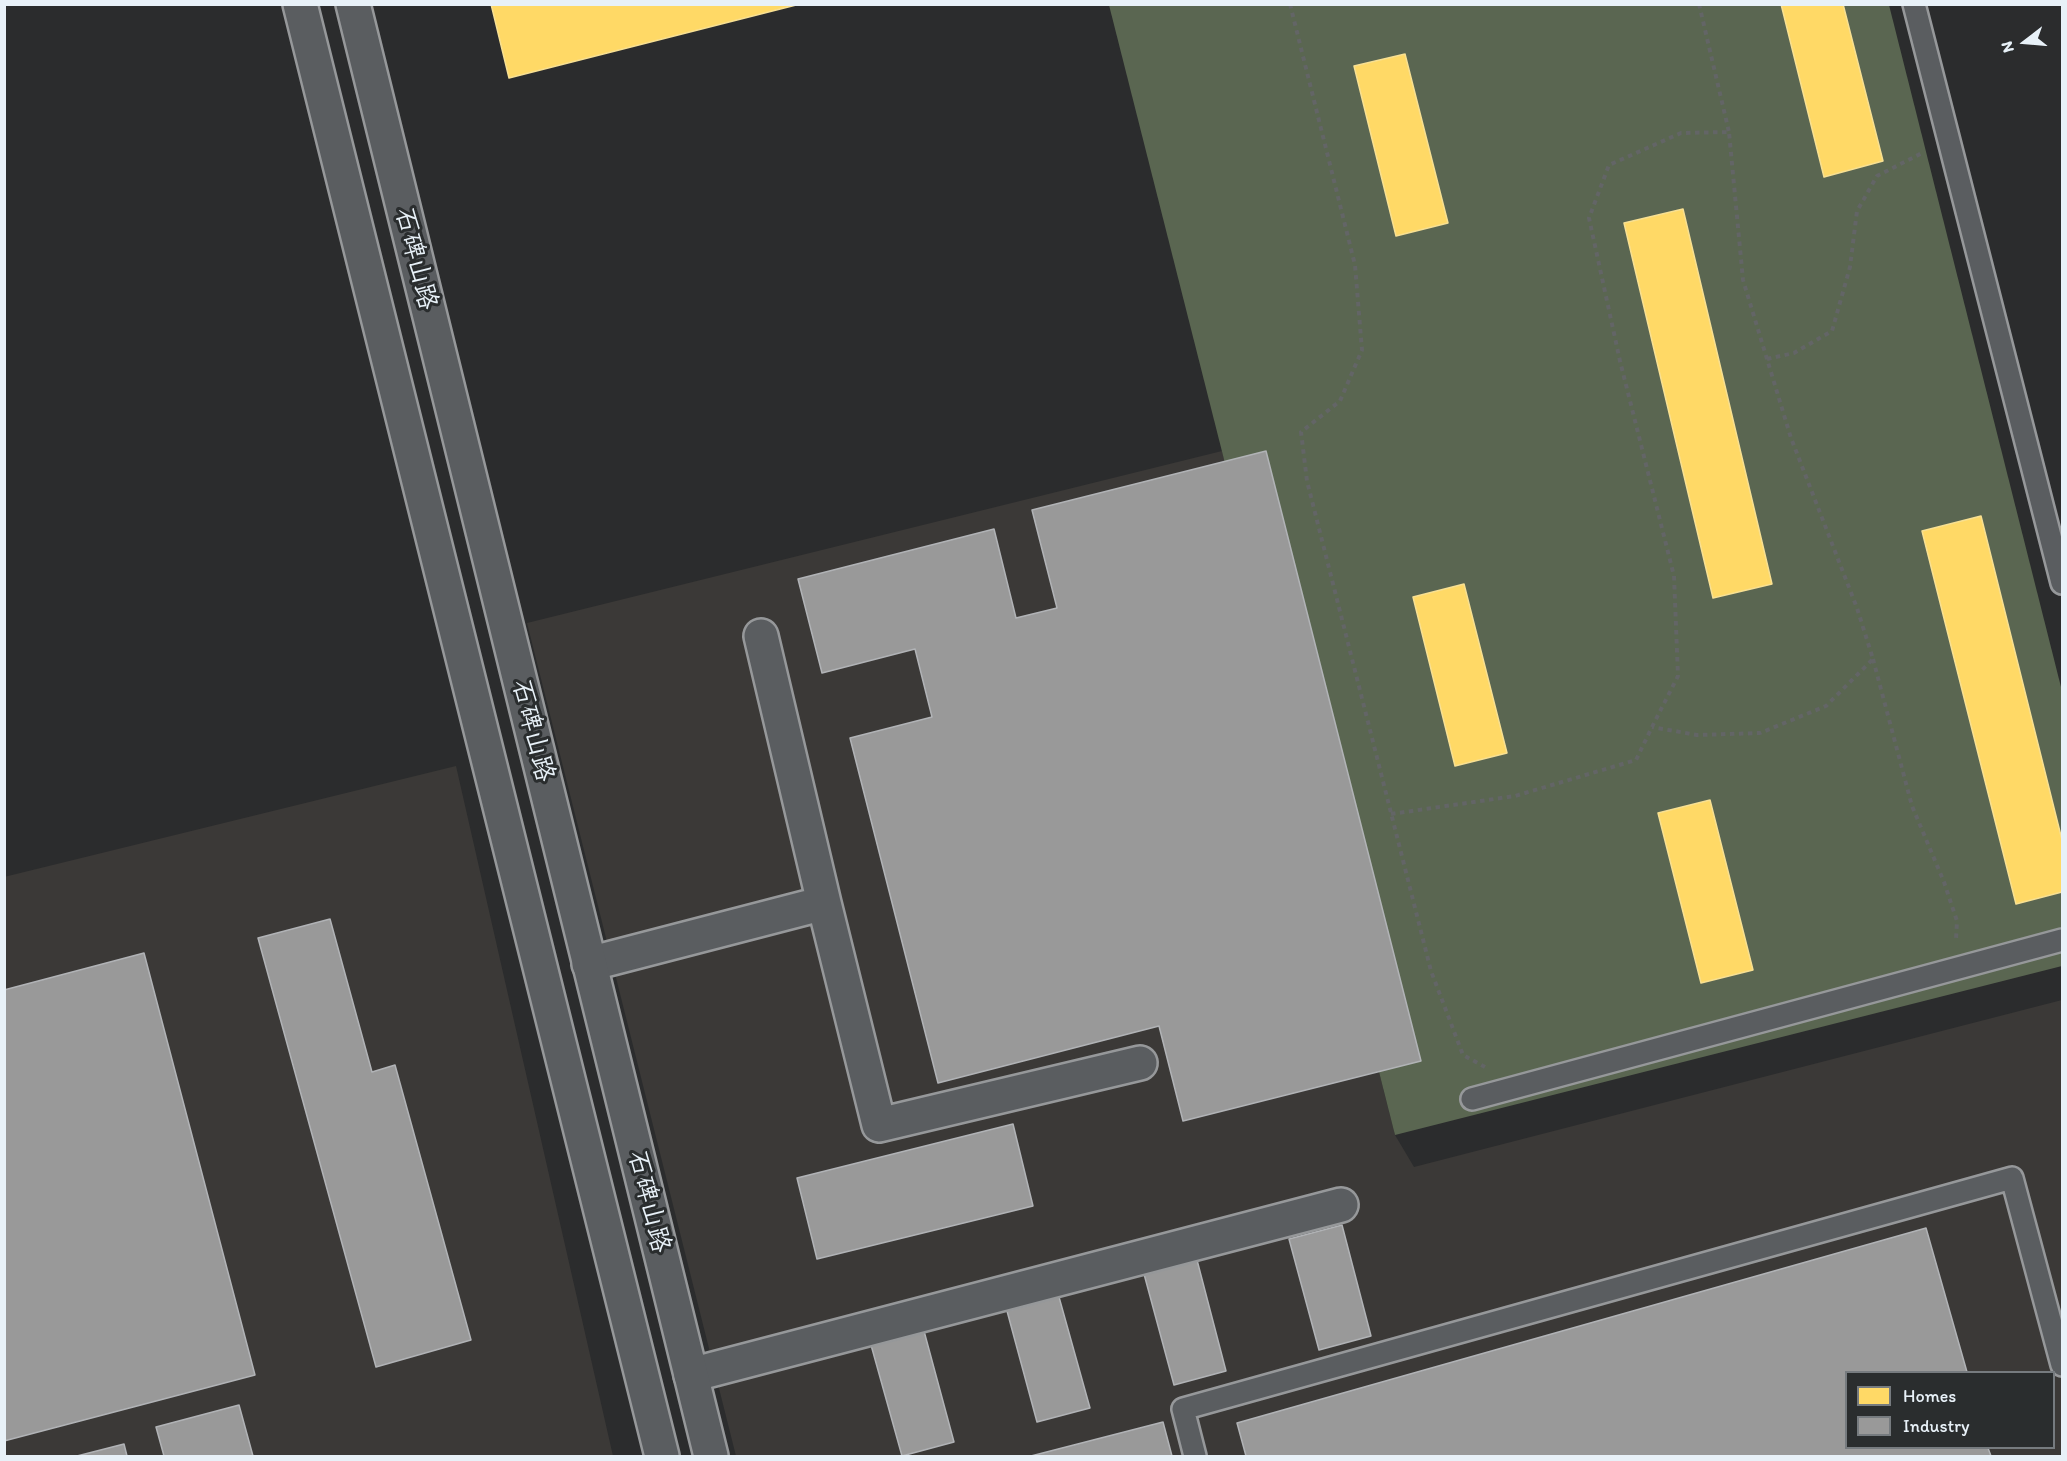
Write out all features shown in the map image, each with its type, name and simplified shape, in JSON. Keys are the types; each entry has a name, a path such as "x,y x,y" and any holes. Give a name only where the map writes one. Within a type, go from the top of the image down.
{"street":[{"path":"300,4 662,1456"},
{"name":"石碑山路","path":"352,4 711,1456"},
{"path":"761,636 879,1125 1140,1063"},
{"path":"589,964 824,903"},
{"path":"691,1375 1341,1205"}],"lane":[{"path":"1914,4 2062,583"},
{"path":"1473,1099 2062,940"},
{"path":"1196,1456 1183,1409 2012,1179 2062,1365"}],"path":[{"path":"1290,4 1354,264 1362,350 1340,401 1301,432 1307,481 1431,971 1463,1055 1490,1070"},
{"path":"1700,4 1729,132 1743,279 1791,438 1857,608 1912,806 1944,882 1957,921 1955,948"},
{"path":"1391,814 1515,796 1636,760 1678,676 1674,576 1620,361 1589,218 1609,165 1681,133 1729,132"},
{"path":"1767,359 1794,354 1832,331 1850,267 1857,210 1877,176 1926,151 1950,143"},
{"path":"1652,727 1697,735 1760,733 1826,706 1873,659"}],"shaded area":[{"path":"1222,451 1395,1135 1414,1167 2062,1000 2062,1456 736,1456 527,623"},
{"path":"456,766 613,1456 5,1456 4,877"}],"green space":[{"path":"1109,5 1889,5 2062,691 2062,966 1395,1135"}],"building: Homes":[{"path":"491,4 800,4 509,78"},
{"path":"1781,4 1843,4 1883,161 1824,177"},
{"path":"1405,54 1448,223 1396,236 1354,66"},
{"path":"1683,209 1772,584 1713,598 1624,223"},
{"path":"1981,516 2062,840 2062,892 2016,904 1922,531"},
{"path":"1464,584 1507,753 1455,766 1413,597"},
{"path":"1710,800 1753,970 1701,983 1658,813"}],"building: Industry":[{"path":"1266,451 1421,1061 1183,1121 1159,1026 938,1083 850,738 932,717 915,649 822,673 798,579 994,529 1016,618 1057,608 1032,510"},
{"path":"330,919 372,1072 395,1065 471,1340 376,1367 258,938"},
{"path":"144,953 255,1375 4,1441 4,990"},
{"path":"1013,1124 1033,1206 817,1259 797,1178"},
{"path":"1342,1225 1371,1336 1319,1350 1289,1239"},
{"path":"1926,1228 1967,1371 1845,1371 1845,1449 1988,1449 1991,1456 1246,1456 1237,1423"},
{"path":"1197,1260 1226,1371 1174,1385 1144,1274"},
{"path":"1059,1297 1090,1408 1037,1422 1007,1311"},
{"path":"924,1331 954,1442 902,1456 871,1345"},
{"path":"239,1405 253,1456 164,1456 156,1427"},
{"path":"1163,1422 1172,1456 1031,1456"},
{"path":"124,1444 127,1456 77,1456"}]}
